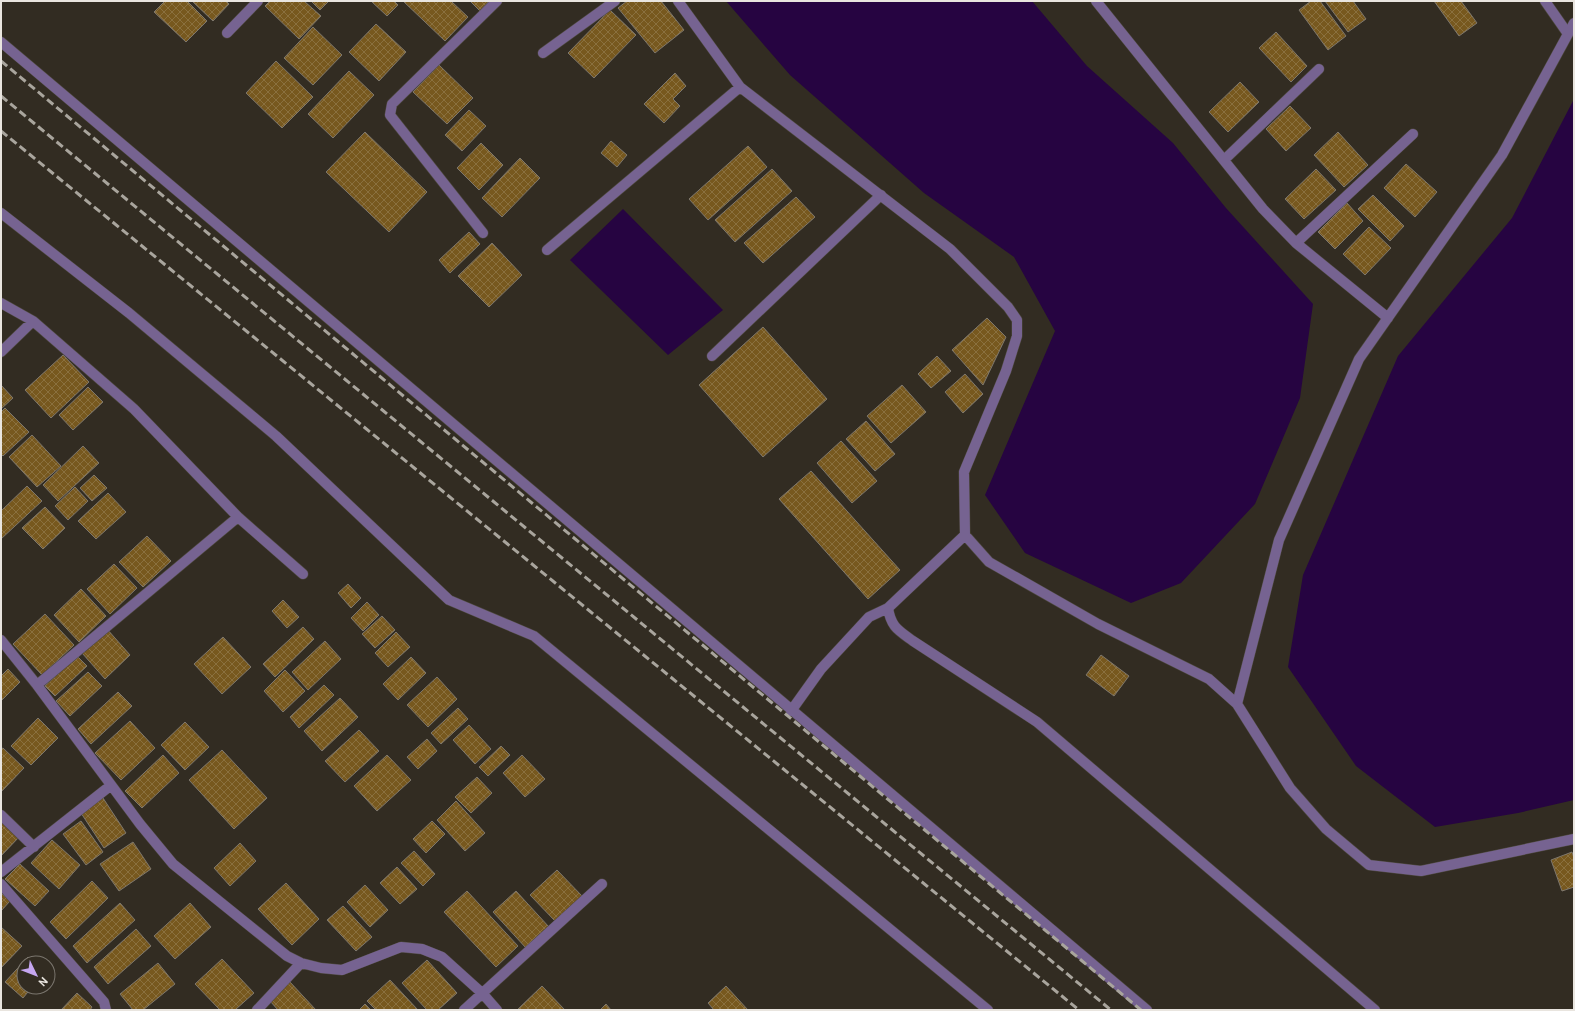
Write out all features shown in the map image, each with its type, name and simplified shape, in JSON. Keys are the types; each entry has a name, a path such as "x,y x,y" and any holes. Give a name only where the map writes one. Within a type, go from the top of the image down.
{"street":[{"path":"226,33 258,1"},
{"path":"483,233 390,115 392,104 497,1"},
{"path":"543,53 615,1"},
{"path":"678,1 740,87 950,248 1008,307 1017,320 1017,336 1006,371 964,472 965,535 989,562 1098,624 1209,678 1237,704 1290,788 1326,829 1369,865 1422,872 1574,839"},
{"path":"1096,1 1263,209 1296,243 1388,318"},
{"path":"1545,1 1568,34"},
{"path":"1237,704 1279,540 1359,359 1502,155 1574,23"},
{"path":"1,42 791,711 1147,1010"},
{"path":"1224,160 1319,68"},
{"path":"547,250 740,87"},
{"path":"1296,243 1413,134"},
{"path":"712,356 881,195"},
{"path":"1,213 129,313 276,436 449,600 534,636 988,1010"},
{"path":"1,303 33,321 134,409 238,517 303,574"},
{"path":"1,352 33,321"},
{"path":"37,684 238,517"},
{"path":"791,711 821,669 864,623 873,614 888,608 965,535"},
{"path":"888,608 890,620 896,629 912,641 1037,722 1375,1010"},
{"path":"1,640 37,684 110,786 173,864 275,946 301,963 321,968 342,970 401,947 422,949 442,957 483,994 497,1010"},
{"path":"1,872 110,786"},
{"path":"1,815 34,847"},
{"path":"1,884 104,1002 106,1010"},
{"path":"464,1010 602,884"},
{"path":"257,1010 301,963"}],"shaded area":[{"path":"726,1 1032,1 1087,66 1173,143 1226,208 1313,304 1300,398 1255,504 1181,583 1131,603 1025,553 985,495 1055,331 1014,257 924,193 790,75"},
{"path":"1574,99 1574,800 1518,813 1435,827 1356,766 1288,667 1303,575 1398,356 1512,218"},
{"path":"623,209 723,310 668,355 570,260"}],"building":[{"path":"165,1 187,1 207,21 186,42 154,12"},
{"path":"192,1 226,1 229,4 213,21"},
{"path":"270,1 304,1 321,16 299,39 265,6"},
{"path":"311,1 329,1 320,10"},
{"path":"371,1 394,1 398,5 387,16"},
{"path":"403,1 451,1 468,17 445,41"},
{"path":"470,1 489,1 480,11"},
{"path":"627,1 661,1 684,30 655,53 618,8"},
{"path":"1311,1 1320,1 1346,36 1328,50 1299,10"},
{"path":"1325,1 1353,1 1366,19 1348,32"},
{"path":"1434,1 1461,1 1477,23 1459,36"},
{"path":"610,10 636,35 594,78 568,53"},
{"path":"376,24 406,52 379,81 349,52"},
{"path":"313,27 342,55 313,85 284,58"},
{"path":"1276,32 1307,66 1291,82 1259,48"},
{"path":"276,61 313,97 282,128 246,93"},
{"path":"439,65 473,98 447,124 413,92"},
{"path":"349,71 374,95 333,138 308,114"},
{"path":"675,73 686,86 673,99 680,106 664,123 644,104"},
{"path":"1240,82 1259,102 1228,132 1209,112"},
{"path":"1290,106 1311,128 1286,151 1266,129"},
{"path":"469,110 486,126 462,151 445,135"},
{"path":"365,132 427,192 389,232 326,172"},
{"path":"1338,132 1368,165 1344,187 1314,155"},
{"path":"611,141 627,155 617,167 601,153"},
{"path":"481,143 503,165 479,190 457,168"},
{"path":"748,146 767,167 708,220 689,199"},
{"path":"520,158 540,178 502,217 482,198"},
{"path":"1406,164 1437,192 1415,217 1384,188"},
{"path":"772,169 792,191 735,242 715,220"},
{"path":"1316,169 1336,190 1304,219 1285,199"},
{"path":"1373,195 1404,226 1390,241 1358,209"},
{"path":"796,197 815,217 763,263 744,243"},
{"path":"1347,203 1363,221 1335,249 1318,232"},
{"path":"1369,227 1391,248 1365,275 1343,254"},
{"path":"469,232 480,244 450,273 439,260"},
{"path":"492,243 522,275 489,307 458,276"},
{"path":"987,318 1006,337 983,385 952,350"},
{"path":"763,327 827,399 763,457 699,385"},
{"path":"63,355 89,382 51,418 25,390"},
{"path":"937,356 951,371 931,388 918,374"},
{"path":"965,374 983,394 963,413 945,392"},
{"path":"1,385 13,398 1,409"},
{"path":"902,385 926,412 891,443 867,416"},
{"path":"88,387 103,402 73,430 59,415"},
{"path":"5,408 29,432 3,456 1,454 1,412"},
{"path":"866,421 895,454 875,471 846,439"},
{"path":"32,435 61,466 37,487 9,457"},
{"path":"841,441 877,481 852,503 817,463"},
{"path":"83,446 99,463 58,501 43,485"},
{"path":"811,471 900,570 868,599 779,499"},
{"path":"94,475 107,488 92,501 80,488"},
{"path":"27,486 42,501 1,539 1,511"},
{"path":"75,487 88,501 68,520 55,506"},
{"path":"108,493 126,512 96,539 78,521"},
{"path":"45,507 65,528 43,549 22,528"},
{"path":"147,536 171,561 143,587 119,562"},
{"path":"114,564 137,588 110,614 87,589"},
{"path":"348,584 361,598 351,608 338,593"},
{"path":"81,589 106,616 79,642 54,615"},
{"path":"283,600 299,617 287,628 272,611"},
{"path":"367,602 379,615 363,631 351,618"},
{"path":"45,614 74,645 42,675 13,644"},
{"path":"382,616 395,630 375,648 362,634"},
{"path":"303,627 314,639 275,677 263,664"},
{"path":"107,629 130,655 105,679 82,653"},
{"path":"396,632 410,647 388,667 375,653"},
{"path":"223,637 251,667 222,694 194,664"},
{"path":"325,641 341,659 308,690 292,672"},
{"path":"1101,655 1129,676 1114,696 1086,675"},
{"path":"77,656 87,666 55,696 45,686"},
{"path":"411,657 426,673 398,700 383,684"},
{"path":"8,669 20,682 1,701 1,676"},
{"path":"285,670 305,691 283,712 264,691"},
{"path":"88,672 102,686 70,716 56,701"},
{"path":"437,677 457,699 428,727 407,705"},
{"path":"324,685 334,695 299,728 290,717"},
{"path":"118,692 132,706 91,744 78,729"},
{"path":"340,698 358,717 322,751 304,731"},
{"path":"458,708 468,719 441,744 431,733"},
{"path":"38,718 58,738 31,765 11,746"},
{"path":"130,721 155,748 121,780 95,753"},
{"path":"185,722 209,747 185,770 161,745"},
{"path":"469,725 491,749 475,764 453,740"},
{"path":"359,730 379,751 345,782 325,761"},
{"path":"427,739 437,751 418,769 407,757"},
{"path":"501,746 510,755 488,776 479,767"},
{"path":"3,748 24,768 1,792 1,749"},
{"path":"222,750 267,798 234,829 189,780"},
{"path":"163,755 179,773 142,808 125,791"},
{"path":"387,755 411,780 377,811 354,786"},
{"path":"522,755 545,779 525,797 503,773"},
{"path":"477,777 492,793 471,813 455,797"},
{"path":"103,798 126,833 104,848 81,813"},
{"path":"456,801 485,833 465,851 437,820"},
{"path":"1,819 20,836 1,856"},
{"path":"81,821 103,852 86,865 63,834"},
{"path":"432,821 445,834 426,853 413,839"},
{"path":"52,840 80,865 59,889 31,863"},
{"path":"133,842 151,869 119,891 100,864"},
{"path":"240,843 256,861 230,886 214,868"},
{"path":"414,851 435,874 423,886 401,863"},
{"path":"1572,852 1574,858 1574,887 1562,891 1551,860"},
{"path":"20,864 49,891 35,906 5,879"},
{"path":"397,867 417,889 400,904 380,883"},
{"path":"557,870 583,897 556,922 530,895"},
{"path":"92,881 108,898 66,939 50,922"},
{"path":"286,883 319,919 292,945 258,909"},
{"path":"365,885 388,910 370,927 347,902"},
{"path":"467,891 518,946 496,967 444,912"},
{"path":"516,891 549,927 526,948 493,912"},
{"path":"1,893 10,901 1,911"},
{"path":"120,903 135,920 87,963 73,946"},
{"path":"190,903 211,927 175,959 154,936"},
{"path":"343,906 372,937 356,951 327,920"},
{"path":"1,927 22,946 1,968"},
{"path":"136,929 151,946 108,984 94,967"},
{"path":"222,959 254,993 235,1010 220,1010 195,984"},
{"path":"427,960 457,993 438,1010 427,1010 402,983"},
{"path":"158,963 175,984 143,1010 133,1010 120,994"},
{"path":"16,970 16,992 5,982"},
{"path":"390,980 418,1010 376,1010 367,1001"},
{"path":"290,982 316,1010 278,1010 270,1001"},
{"path":"542,986 565,1010 517,1010"},
{"path":"726,986 748,1010 714,1010 708,1003"},
{"path":"77,993 92,1007 90,1010 61,1010"},
{"path":"365,1004 371,1010 359,1010"},
{"path":"606,1004 611,1010 600,1010"}],"railway":[{"path":"1,61 1141,1010"},
{"path":"1,96 1111,1010"},
{"path":"1,131 1079,1010"}]}
